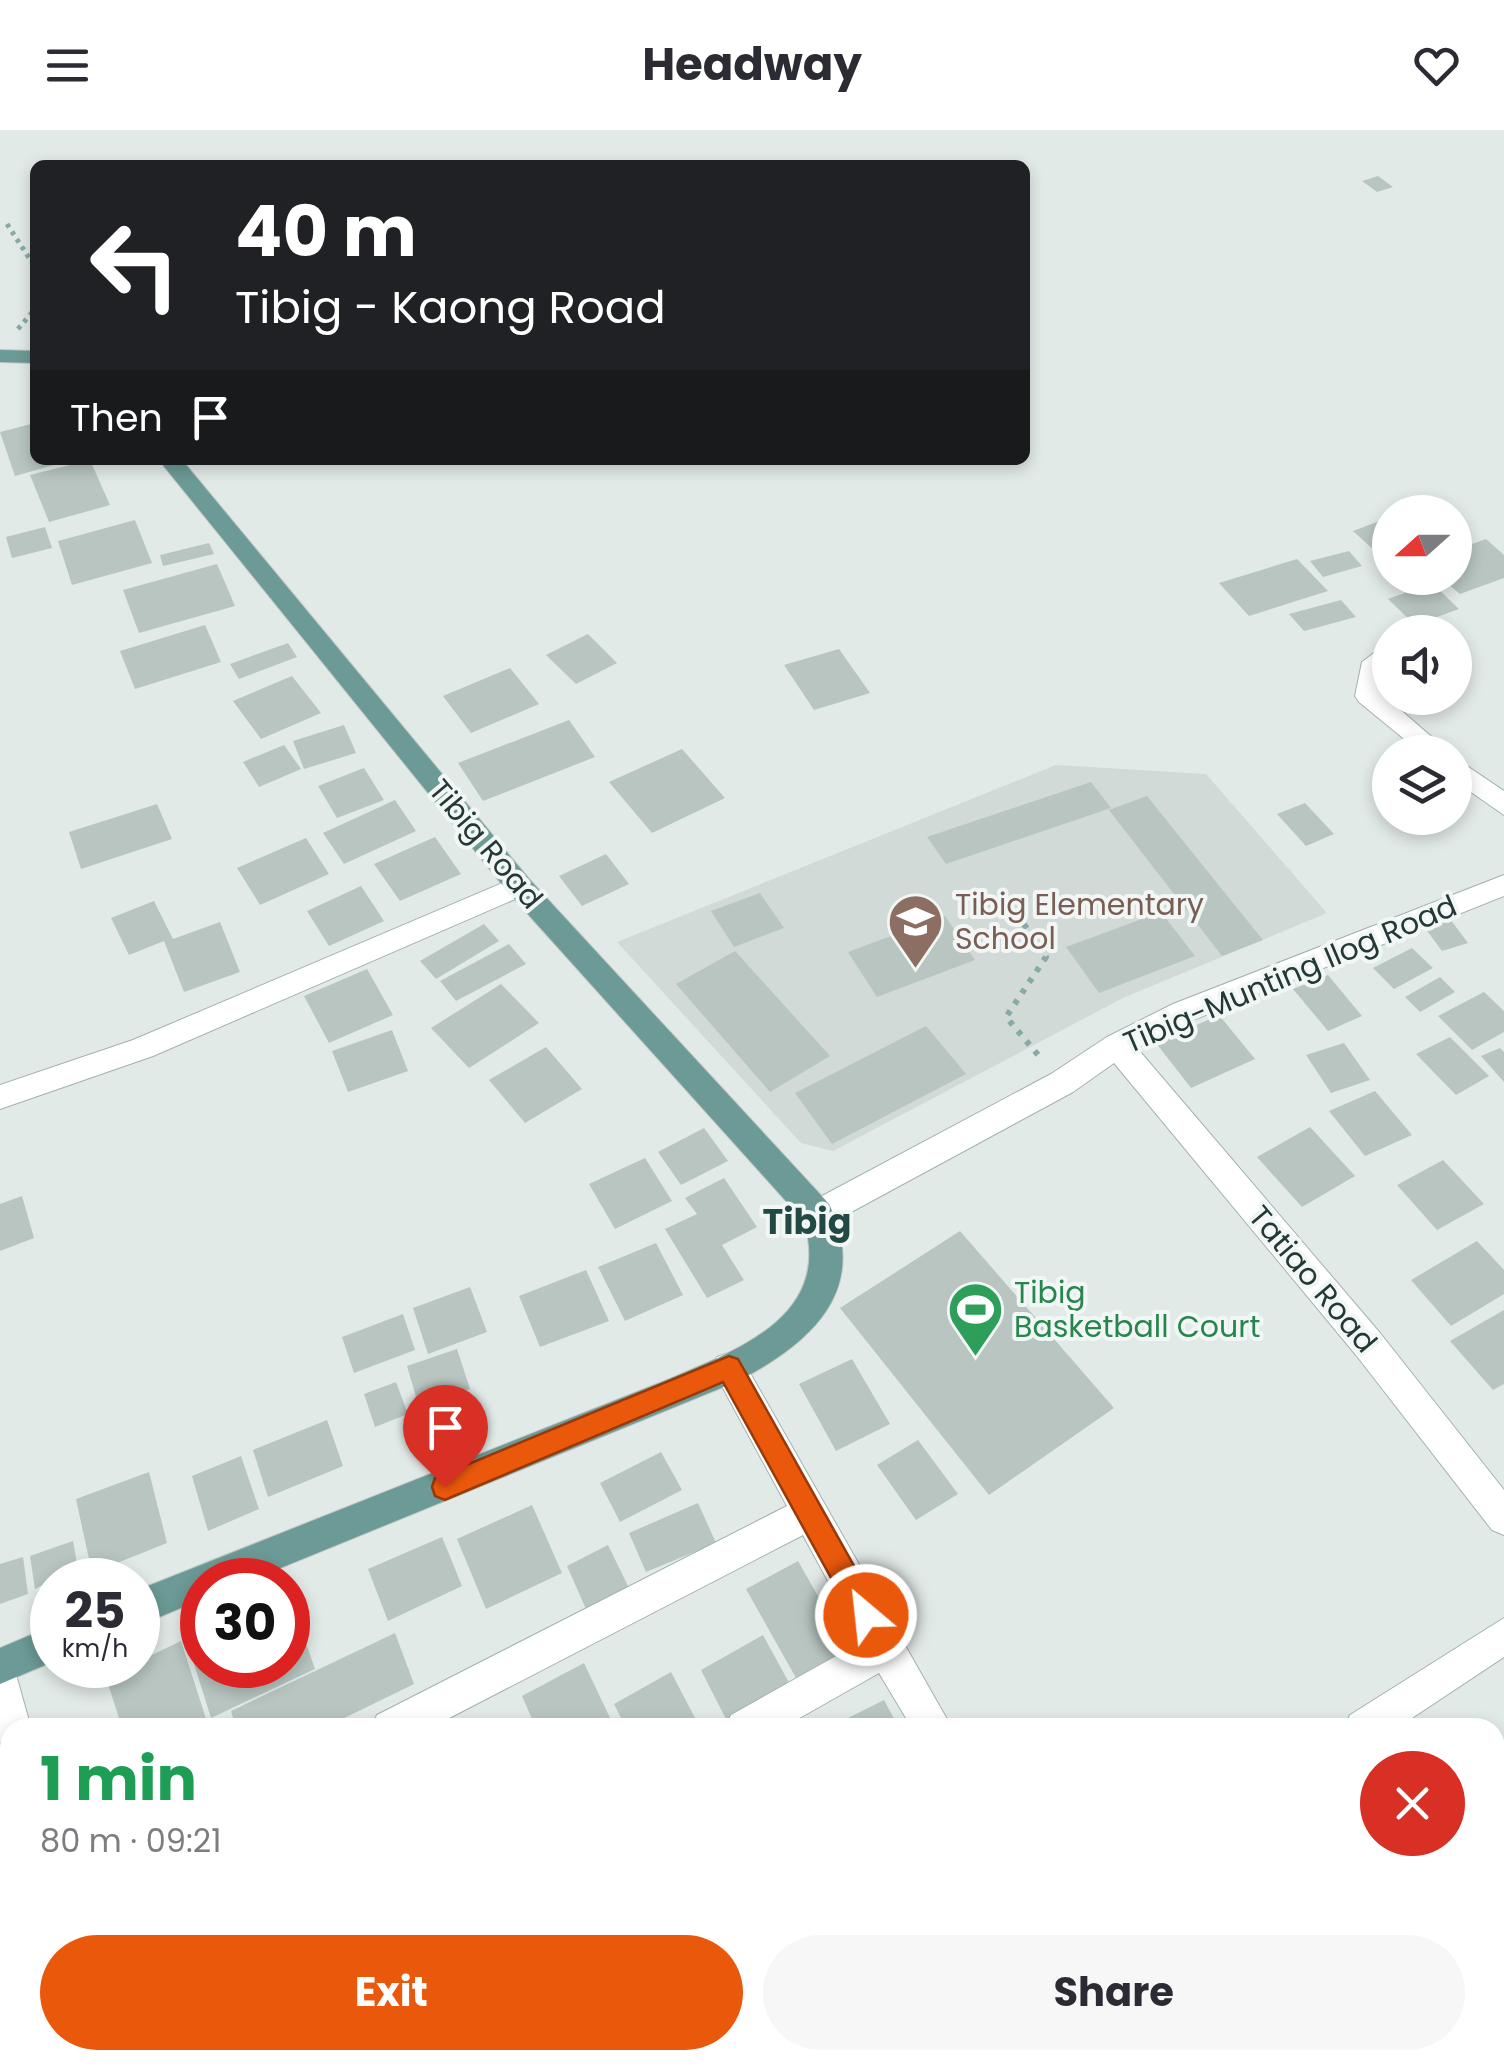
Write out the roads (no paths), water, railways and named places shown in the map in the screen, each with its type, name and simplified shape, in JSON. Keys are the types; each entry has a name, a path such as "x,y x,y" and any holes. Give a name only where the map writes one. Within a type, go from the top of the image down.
{"main road":[{"path":"0,356 30,357"},
{"name":"Tibig Road","path":"174,465 519,886 818,1214"},
{"path":"263,1558 729,1368 792,1329 827,1274 829,1245 818,1214"},
{"path":"0,1666 30,1653"}],"street":[{"path":"1372,669 1367,687 1372,702"},
{"path":"1389,715 1414,735"},
{"path":"1472,780 1504,805"},
{"name":"Tibig-Munting Ilog Road","path":"818,1214 1062,1084 1117,1045 1183,1012 1504,885"},
{"path":"0,1097 143,1048 519,886"},
{"name":"Tatiao Road","path":"1117,1045 1368,1344 1504,1518"},
{"path":"729,1368 885,1649 928,1718"},
{"path":"409,1718 811,1512"},
{"path":"1378,1718 1504,1636"},
{"path":"762,1718 885,1649"},
{"path":"0,1677 10,1718"}],"place":[{"name":"Tibig Elementary School","path":"916,970"},
{"name":"Tibig Basketball Court","path":"975,1358"}],"district":[{"name":"Tibig","path":"807,1221"}]}
